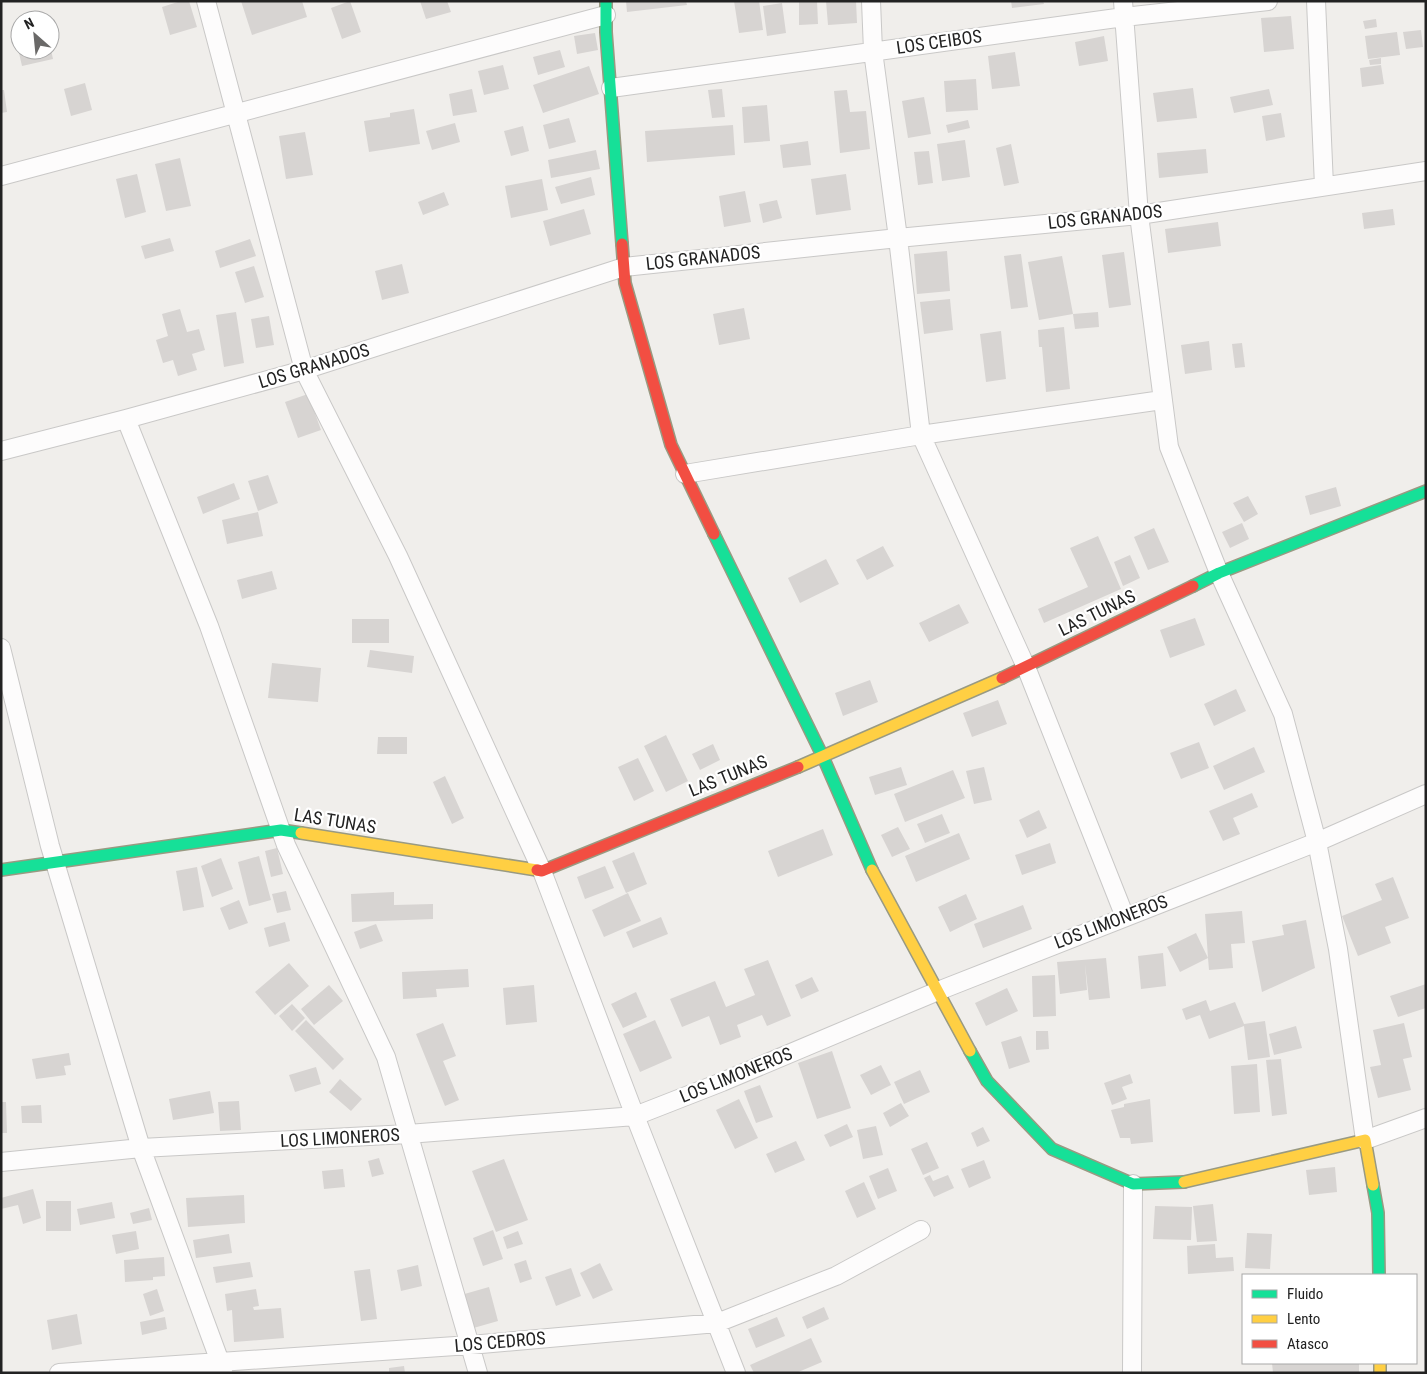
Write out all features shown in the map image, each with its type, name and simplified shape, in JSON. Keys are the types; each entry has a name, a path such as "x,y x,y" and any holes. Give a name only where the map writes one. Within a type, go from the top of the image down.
{"street":[{"path":"206,1 304,370 398,556 542,871 635,1116 736,1373"},
{"path":"871,1 873,51 898,238 921,435 1026,667 1125,917"},
{"name":"LOS CEIBOS","path":"611,88 873,51 1124,9 1268,1"},
{"path":"1316,1 1324,186"},
{"path":"1,176 236,114 606,8 625,283 671,444 823,757 868,863 987,1081 1052,1149 1133,1184 1190,1182 1365,1140 1426,1118"},
{"path":"1124,9 1139,215 1169,447 1219,573 1283,714 1317,842 1338,949 1365,1140 1378,1213 1379,1274"},
{"name":"LOS GRANADOS","path":"1,451 304,370 624,267 1139,215 1426,171"},
{"path":"686,474 921,435 1162,400"},
{"path":"126,419 210,626 286,845 386,1057 478,1373"},
{"name":"LAS TUNAS","path":"1,870 280,830 542,871 823,757 1026,667 1219,573 1426,491"},
{"path":"1,648 55,862 141,1148 222,1367"},
{"name":"LOS LIMONEROS","path":"1,1162 141,1148 408,1134 635,1116 722,1082 938,991 1317,842 1426,794"},
{"path":"1132,1373 1133,1184"},
{"name":"LOS CEDROS","path":"60,1373 222,1367 717,1324 836,1276 921,1230"}],"building":[{"path":"181,1 189,1 197,27 170,35 162,7"},
{"path":"241,1 302,1 307,17 252,35"},
{"path":"350,1 361,32 342,39 331,8"},
{"path":"420,1 447,1 451,12 426,19"},
{"path":"626,1 686,1 687,5 627,12"},
{"path":"734,1 759,1 763,30 739,33"},
{"path":"799,1 817,1 818,24 799,25"},
{"path":"826,1 856,1 857,23 828,25"},
{"path":"1011,1 1043,1 1044,4 1012,8"},
{"path":"782,3 786,33 767,36 763,6"},
{"path":"1291,16 1294,49 1264,52 1261,18"},
{"path":"1376,19 1377,27 1365,29 1363,21"},
{"path":"1421,30 1423,47 1406,49 1403,32"},
{"path":"1397,32 1400,55 1368,59 1365,36"},
{"path":"595,33 598,50 577,54 574,36"},
{"path":"1104,36 1108,61 1079,66 1075,42"},
{"path":"560,50 565,67 538,75 533,57"},
{"path":"1015,52 1020,86 992,89 988,56"},
{"path":"1381,58 1381,64 1370,65 1369,60"},
{"path":"21,60 49,60 22,66"},
{"path":"503,65 509,89 484,95 478,71"},
{"path":"1381,65 1384,84 1362,87 1360,68"},
{"path":"589,66 599,94 543,113 533,85"},
{"path":"976,79 978,110 946,112 944,81"},
{"path":"85,83 92,110 71,116 64,89"},
{"path":"1193,88 1197,118 1157,122 1153,93"},
{"path":"472,89 477,112 453,116 449,94"},
{"path":"722,89 725,117 712,118 708,90"},
{"path":"1269,89 1273,105 1234,113 1230,97"},
{"path":"1,90 4,90 7,112 1,113"},
{"path":"847,90 850,112 866,111 870,149 840,153 834,91"},
{"path":"924,97 931,134 908,138 902,101"},
{"path":"767,105 770,141 744,143 742,107"},
{"path":"414,109 420,144 369,152 364,121 390,117 390,113"},
{"path":"1281,113 1285,137 1266,141 1262,116"},
{"path":"569,118 576,142 549,149 543,125"},
{"path":"968,120 970,128 948,133 946,125"},
{"path":"455,123 460,142 432,150 426,131"},
{"path":"733,125 735,155 647,162 645,131"},
{"path":"523,126 529,151 511,156 504,131"},
{"path":"305,132 313,175 286,179 279,136"},
{"path":"965,140 970,177 942,181 937,144"},
{"path":"808,141 811,165 783,168 780,145"},
{"path":"1011,144 1019,183 1004,186 996,148"},
{"path":"1206,149 1208,173 1159,178 1157,153"},
{"path":"596,150 600,169 551,178 548,160"},
{"path":"929,151 933,183 918,185 914,152"},
{"path":"180,158 191,206 166,211 155,164"},
{"path":"137,174 146,212 125,218 116,179"},
{"path":"846,174 851,210 816,215 811,179"},
{"path":"591,177 595,195 561,204 555,187"},
{"path":"542,179 548,210 511,218 505,186"},
{"path":"745,191 751,222 724,227 719,196"},
{"path":"444,192 449,205 423,215 418,202"},
{"path":"777,200 782,218 763,223 759,204"},
{"path":"584,209 591,234 550,246 543,221"},
{"path":"1393,209 1395,225 1364,229 1362,213"},
{"path":"1218,222 1221,246 1168,253 1165,229"},
{"path":"170,238 174,251 145,259 141,246"},
{"path":"250,239 256,256 220,268 215,251"},
{"path":"947,251 950,291 917,294 914,254"},
{"path":"1124,252 1131,305 1109,308 1102,255"},
{"path":"1021,254 1028,307 1011,309 1004,256"},
{"path":"1062,256 1073,314 1039,320 1028,262"},
{"path":"402,264 409,293 382,300 375,271"},
{"path":"254,266 264,297 245,303 235,272"},
{"path":"950,299 953,330 924,334 920,302"},
{"path":"744,308 750,339 719,345 713,314"},
{"path":"180,309 187,332 199,329 205,350 192,354 197,370 178,376 173,360 163,363 156,340 168,336 162,314"},
{"path":"236,312 244,363 224,367 216,315"},
{"path":"1098,312 1099,327 1075,329 1073,314"},
{"path":"269,316 274,345 256,348 251,319"},
{"path":"1064,327 1070,389 1046,392 1042,347 1039,347 1038,330"},
{"path":"1001,331 1006,379 986,382 980,334"},
{"path":"1209,341 1212,370 1185,374 1181,345"},
{"path":"1242,343 1245,367 1235,368 1232,344"},
{"path":"308,394 321,430 298,438 285,402"},
{"path":"268,475 278,503 258,511 248,481"},
{"path":"234,483 240,499 203,514 197,497"},
{"path":"1336,487 1341,506 1310,515 1305,496"},
{"path":"1248,496 1258,514 1244,522 1233,503"},
{"path":"258,512 263,536 227,544 222,520"},
{"path":"1242,523 1249,539 1230,548 1222,532"},
{"path":"1154,528 1169,562 1148,570 1134,537"},
{"path":"1098,536 1121,589 1044,623 1038,609 1088,587 1070,548"},
{"path":"883,546 894,566 867,580 856,560"},
{"path":"1130,555 1140,578 1123,586 1114,562"},
{"path":"826,559 839,584 800,603 788,578"},
{"path":"272,571 277,589 242,599 237,580"},
{"path":"959,604 969,623 929,642 919,623"},
{"path":"1195,618 1205,645 1170,658 1160,630"},
{"path":"352,619 389,619 389,643 352,643"},
{"path":"370,650 414,656 412,673 367,667"},
{"path":"272,663 321,668 318,702 268,698"},
{"path":"870,680 878,702 843,716 835,693"},
{"path":"1236,689 1246,711 1214,726 1204,704"},
{"path":"998,700 1007,724 972,737 963,713"},
{"path":"666,735 688,781 666,792 644,746"},
{"path":"378,737 407,737 407,754 377,754"},
{"path":"1199,742 1209,768 1181,779 1170,753"},
{"path":"713,744 720,760 700,770 692,754"},
{"path":"1254,747 1265,772 1224,790 1213,766"},
{"path":"638,758 654,791 634,801 618,767"},
{"path":"901,767 907,785 875,795 869,777"},
{"path":"984,767 992,800 974,804 966,771"},
{"path":"953,770 965,798 905,822 894,794"},
{"path":"445,776 464,818 452,824 433,782"},
{"path":"1252,793 1258,807 1233,818 1240,834 1223,841 1209,811"},
{"path":"1039,810 1047,828 1027,838 1019,820"},
{"path":"942,814 950,833 925,843 917,824"},
{"path":"898,827 910,849 892,857 881,835"},
{"path":"823,829 833,855 778,877 768,851"},
{"path":"959,833 970,859 916,882 905,856"},
{"path":"1050,843 1056,863 1022,875 1015,855"},
{"path":"277,848 283,874 271,877 265,851"},
{"path":"634,852 647,884 626,893 612,861"},
{"path":"259,856 271,900 249,906 238,862"},
{"path":"221,858 233,889 212,897 201,866"},
{"path":"605,866 614,888 585,899 577,877"},
{"path":"197,867 204,907 183,911 176,871"},
{"path":"1393,877 1409,918 1385,927 1391,943 1358,956 1342,916 1382,900 1375,884"},
{"path":"286,891 291,910 277,913 272,894"},
{"path":"394,892 394,905 433,904 433,919 352,922 351,894"},
{"path":"628,893 641,921 604,937 592,910"},
{"path":"966,894 977,919 950,932 938,907"},
{"path":"239,900 248,923 229,930 220,908"},
{"path":"1023,905 1032,929 983,948 974,924"},
{"path":"1242,911 1245,943 1231,944 1233,968 1209,970 1205,914"},
{"path":"661,917 668,934 633,948 626,932"},
{"path":"1306,920 1315,968 1262,992 1252,941 1284,935 1282,925"},
{"path":"285,922 290,941 269,947 264,928"},
{"path":"376,924 383,941 360,949 354,932"},
{"path":"1196,933 1208,958 1180,972 1167,947"},
{"path":"1163,953 1166,986 1141,989 1138,956"},
{"path":"1106,958 1110,998 1089,1000 1085,964 1087,990 1060,994 1057,962"},
{"path":"768,960 791,1016 767,1026 762,1015 737,1025 741,1037 720,1045 709,1016 682,1027 670,999 715,981 726,1007 755,995 744,969"},
{"path":"289,963 309,986 275,1015 255,992"},
{"path":"468,969 469,987 436,989 437,997 403,999 402,972"},
{"path":"1055,975 1056,1016 1033,1017 1032,976"},
{"path":"812,977 819,991 801,999 795,985"},
{"path":"1426,984 1426,1008 1398,1017 1390,996"},
{"path":"329,985 343,1001 314,1025 301,1009"},
{"path":"534,985 537,1022 506,1025 503,988"},
{"path":"1007,988 1018,1011 986,1026 975,1003"},
{"path":"636,992 647,1017 623,1028 611,1004"},
{"path":"1206,1000 1210,1011 1235,1002 1244,1024 1265,1021 1270,1057 1248,1060 1244,1026 1209,1039 1200,1015 1186,1020 1182,1009"},
{"path":"292,1004 305,1018 292,1031 279,1016"},
{"path":"306,1020 344,1059 333,1070 295,1031"},
{"path":"655,1020 672,1058 640,1072 623,1034"},
{"path":"443,1023 456,1056 443,1061 459,1100 445,1106 416,1034"},
{"path":"1404,1023 1412,1057 1403,1059 1411,1090 1378,1098 1370,1067 1381,1065 1373,1030"},
{"path":"1296,1026 1302,1048 1274,1055 1269,1034"},
{"path":"1036,1031 1048,1031 1049,1049 1036,1050"},
{"path":"1021,1036 1030,1062 1009,1069 1001,1042"},
{"path":"832,1051 851,1108 817,1119 798,1063"},
{"path":"69,1053 71,1065 64,1066 66,1075 36,1079 32,1059"},
{"path":"1281,1059 1287,1114 1272,1116 1266,1060"},
{"path":"1257,1064 1260,1112 1234,1114 1231,1066"},
{"path":"881,1065 891,1085 871,1095 860,1075"},
{"path":"316,1067 321,1084 295,1092 289,1075"},
{"path":"920,1070 930,1092 904,1104 894,1082"},
{"path":"1130,1074 1133,1083 1122,1087 1127,1099 1112,1105 1104,1083"},
{"path":"340,1079 362,1099 351,1111 329,1092"},
{"path":"760,1085 773,1117 756,1123 744,1091"},
{"path":"210,1091 214,1113 173,1120 169,1099"},
{"path":"739,1099 758,1138 735,1149 716,1110"},
{"path":"1150,1099 1153,1142 1131,1144 1130,1138 1120,1138 1111,1110 1124,1107 1124,1104"},
{"path":"239,1101 241,1130 220,1131 218,1102"},
{"path":"1,1102 6,1102 7,1133 1,1133"},
{"path":"901,1103 909,1116 890,1127 883,1113"},
{"path":"41,1105 42,1123 22,1123 21,1106"},
{"path":"847,1124 853,1137 830,1147 824,1135"},
{"path":"876,1126 883,1155 863,1159 857,1130"},
{"path":"983,1127 990,1141 977,1147 971,1133"},
{"path":"796,1141 805,1160 775,1173 766,1154"},
{"path":"927,1142 939,1168 923,1175 911,1149"},
{"path":"379,1158 384,1174 372,1177 368,1161"},
{"path":"504,1159 528,1220 496,1232 472,1171"},
{"path":"984,1160 991,1178 969,1188 961,1169"},
{"path":"1335,1167 1337,1192 1309,1195 1306,1170"},
{"path":"888,1168 897,1191 878,1199 869,1176"},
{"path":"343,1169 345,1187 324,1189 322,1171"},
{"path":"930,1175 933,1181 948,1175 954,1188 934,1197 924,1178"},
{"path":"864,1182 876,1209 857,1218 845,1191"},
{"path":"33,1189 41,1218 23,1224 18,1205 1,1209 1,1198"},
{"path":"244,1195 245,1223 188,1227 186,1198"},
{"path":"46,1201 71,1201 71,1231 46,1231"},
{"path":"112,1202 115,1218 80,1225 77,1209"},
{"path":"1213,1204 1217,1241 1197,1242 1193,1206"},
{"path":"1155,1206 1192,1207 1191,1240 1153,1239"},
{"path":"149,1208 152,1220 133,1224 130,1213"},
{"path":"493,1230 503,1259 483,1266 473,1238"},
{"path":"136,1231 139,1249 116,1254 112,1235"},
{"path":"518,1231 523,1244 507,1249 503,1237"},
{"path":"1247,1233 1272,1234 1270,1269 1245,1268"},
{"path":"229,1234 232,1253 196,1258 193,1240"},
{"path":"1215,1244 1216,1258 1233,1257 1234,1271 1188,1274 1187,1246"},
{"path":"164,1257 165,1276 153,1277 153,1280 125,1282 124,1260"},
{"path":"526,1260 532,1279 520,1283 514,1264"},
{"path":"250,1262 253,1277 216,1283 213,1267"},
{"path":"600,1263 613,1290 593,1299 580,1273"},
{"path":"418,1265 422,1286 401,1291 397,1270"},
{"path":"571,1268 581,1296 556,1306 545,1277"},
{"path":"370,1269 377,1319 361,1321 354,1271"},
{"path":"489,1287 498,1321 470,1329 461,1295"},
{"path":"157,1289 164,1311 150,1316 143,1294"},
{"path":"256,1289 259,1306 253,1307 254,1310 281,1308 284,1338 234,1342 232,1310 227,1311 225,1294"},
{"path":"824,1307 829,1319 807,1329 802,1317"},
{"path":"77,1314 82,1344 52,1350 47,1320"},
{"path":"165,1317 167,1329 142,1335 140,1322"},
{"path":"777,1317 785,1336 756,1348 748,1329"},
{"path":"811,1338 822,1362 796,1373 754,1373 750,1365"},
{"path":"1272,1364 1359,1364 1359,1372 1273,1373"},
{"path":"404,1366 405,1373 389,1373 389,1368"}],"traffic: fast":[{"path":"606,1 606,32 622,244"},
{"path":"1193,586 1219,573 1426,491"},
{"path":"714,534 823,757 872,870"},
{"path":"1,870 281,830 301,833"},
{"path":"970,1051 987,1081 1052,1149 1133,1184 1184,1182"},
{"path":"1373,1185 1378,1213 1379,1274"}],"traffic: slow":[{"path":"798,767 1002,678"},
{"path":"301,833 537,870"},
{"path":"872,870 970,1051"},
{"path":"1184,1182 1365,1140 1373,1185"},
{"path":"1380,1364 1380,1373"}],"traffic: jam":[{"path":"622,244 625,283 671,445 714,534"},
{"path":"1002,678 1193,586"},
{"path":"537,870 542,871 798,767"}]}
